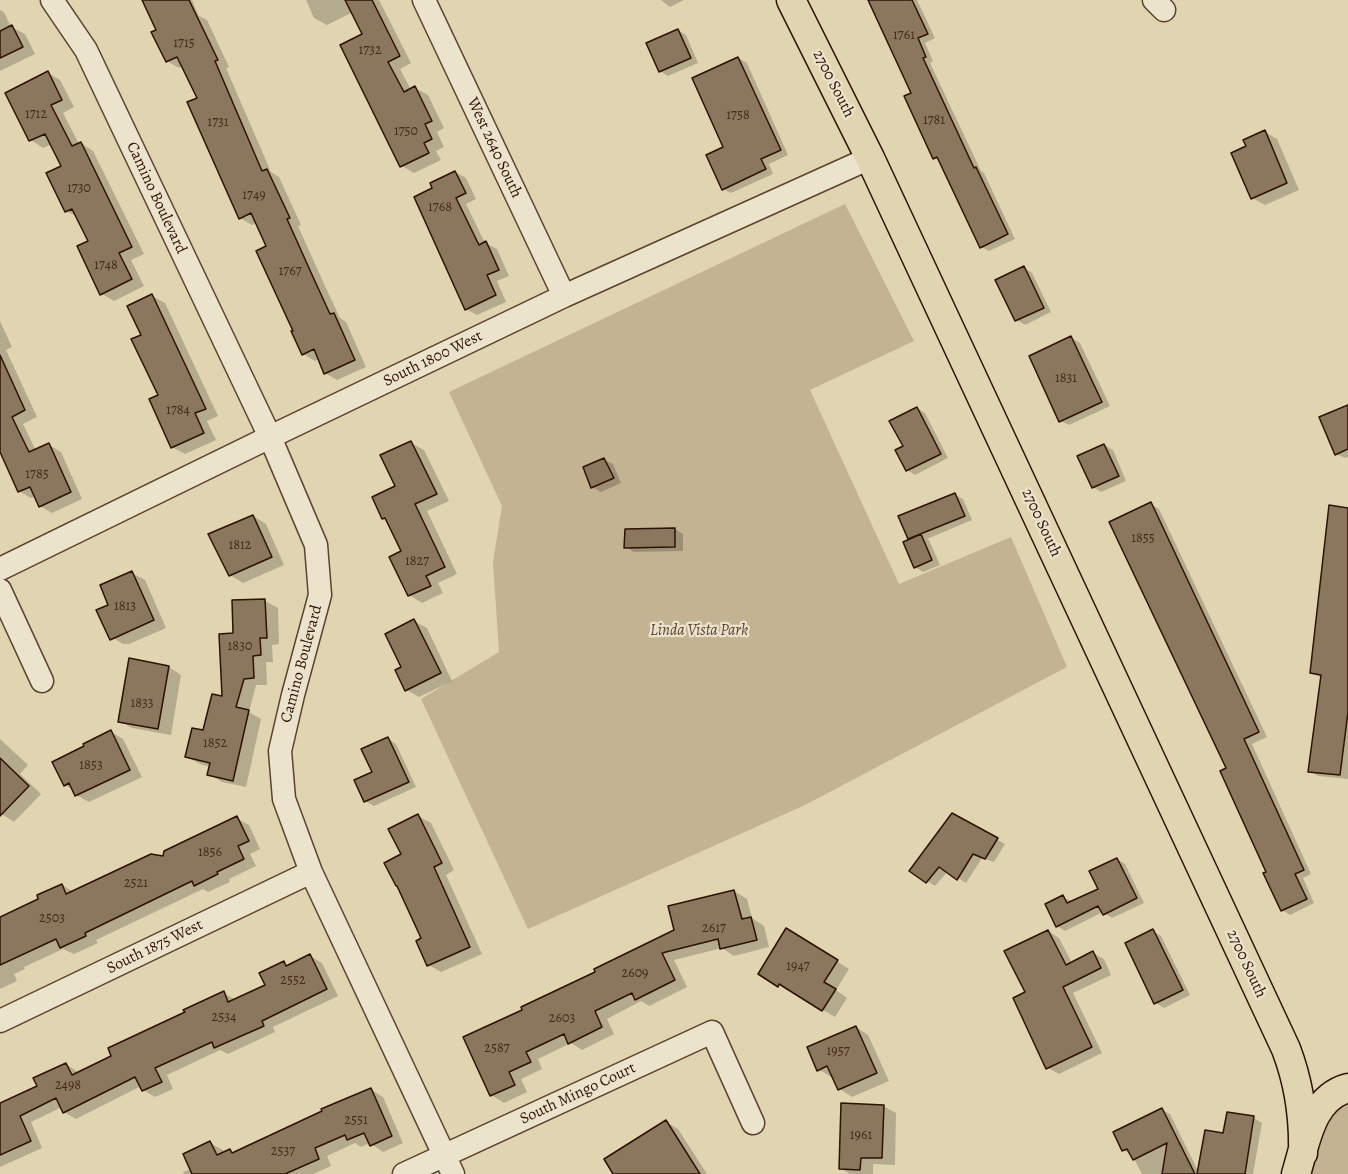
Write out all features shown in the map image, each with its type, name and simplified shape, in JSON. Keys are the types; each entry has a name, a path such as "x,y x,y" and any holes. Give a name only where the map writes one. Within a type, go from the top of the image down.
{"main road":[{"name":"2700 South","path":"791,0 870,158 1286,1049 1302,1106 1299,1163"},
{"name":"2700 South","path":"1286,1049 1305,1071 1345,1088"},
{"path":"1299,1163 1319,1107 1326,1098 1345,1088"}],"street":[{"name":"Camino Boulevard","path":"52,0 86,50 270,437 316,545 320,595 292,695 280,751 284,799 311,873 448,1165"},
{"name":"West 2640 South","path":"424,0 564,296"},
{"name":"South 1800 West","path":"0,569 564,296 870,158"},
{"path":"0,590 42,681"},
{"name":"South 1875 West","path":"0,1021 311,873"},
{"name":"South Mingo Court","path":"404,1174 448,1165 712,1032 753,1123"}],"green space":[{"name":"Linda Vista Park","path":"845,204 914,341 810,390 899,584 1011,537 1067,667 805,805 528,929 421,699 499,652 493,562 502,506 449,392"},
{"path":"1348,1103 1348,1174 1311,1174 1328,1124 1340,1108"}],"building":[{"path":"142,0 189,0 218,60 215,61 262,171 267,169 330,314 334,313 355,360 324,374 314,349 302,355 256,251 266,246 251,213 239,219 187,102 197,98 177,57 166,62 151,32 156,30"},
{"path":"345,0 372,0 400,56 388,62 404,92 415,86 432,121 425,124 432,139 424,143 429,153 400,167 340,45 362,34"},
{"path":"868,0 912,0 928,34 918,38 926,57 923,58 974,168 976,167 1008,234 980,248 937,157 933,159 904,96 911,93"},
{"path":"12,25 23,47 0,58 0,31"},
{"path":"678,29 691,58 659,72 646,43"},
{"path":"738,57 781,150 761,159 766,169 722,190 706,155 723,147 692,78"},
{"path":"48,71 62,100 51,105 72,146 81,142 132,247 119,253 132,279 100,295 77,246 88,241 72,209 65,212 46,173 61,166 45,134 29,141 5,93"},
{"path":"1265,130 1287,183 1251,199 1231,153 1246,146 1243,140"},
{"path":"455,171 466,193 456,198 479,245 486,241 499,270 487,275 496,295 465,310 414,197 432,188 430,183"},
{"path":"1024,266 1044,308 1015,321 995,280"},
{"path":"152,294 206,409 195,413 204,433 171,448 149,399 158,395 131,339 141,335 127,306"},
{"path":"1071,336 1102,402 1059,422 1029,356"},
{"path":"0,355 25,410 12,417 29,452 49,443 71,492 39,507 30,487 18,492 0,452"},
{"path":"1348,405 1348,449 1335,455 1319,417"},
{"path":"917,407 941,454 906,471 895,450 903,446 889,421"},
{"path":"411,441 437,494 415,504 445,567 426,576 431,586 408,596 389,557 401,551 372,497 395,486 380,455"},
{"path":"1104,444 1119,476 1092,488 1077,456"},
{"path":"604,458 614,478 591,488 583,467"},
{"path":"955,493 965,516 908,539 898,516"},
{"path":"1151,502 1259,732 1244,739 1304,870 1295,874 1307,899 1281,911 1263,873 1266,872 1220,771 1226,768 1109,522"},
{"path":"1329,505 1348,508 1348,712 1340,775 1308,772 1321,675 1310,673"},
{"path":"253,515 272,557 229,576 208,534"},
{"path":"675,528 675,547 624,548 625,529"},
{"path":"921,534 932,560 914,568 903,542"},
{"path":"132,571 154,620 110,640 96,610 108,605 100,585"},
{"path":"265,599 267,638 260,638 261,655 253,656 254,678 244,679 236,707 249,710 233,781 207,775 210,763 185,757 192,728 203,730 212,694 222,696 219,634 233,633 232,600"},
{"path":"414,619 441,673 405,691 395,670 401,667 385,634"},
{"path":"129,658 169,666 158,729 118,722"},
{"path":"111,730 130,770 75,796 69,783 64,786 52,762"},
{"path":"388,737 409,782 364,802 354,780 372,772 361,749"},
{"path":"0,758 29,786 0,816"},
{"path":"952,813 998,838 985,859 973,854 957,880 939,867 926,883 909,871"},
{"path":"418,814 442,863 434,867 470,947 427,966 416,941 421,938 384,863 401,854 388,829"},
{"path":"237,816 249,841 238,846 244,859 194,886 192,881 85,933 86,936 60,948 56,939 0,965 0,917 38,899 37,895 62,884 66,894 151,854 163,856 164,851"},
{"path":"1117,858 1137,898 1103,915 1098,906 1056,927 1045,904 1063,895 1067,903 1098,889 1089,871"},
{"path":"734,890 742,919 751,917 757,940 720,949 718,939 662,953 675,980 635,1000 632,993 595,1011 602,1027 568,1044 564,1034 526,1052 531,1062 509,1072 515,1085 490,1096 463,1037 522,1010 521,1007 595,972 594,969 674,930 668,906"},
{"path":"786,928 838,960 824,982 836,989 822,1011 779,984 778,987 758,974"},
{"path":"1153,929 1183,990 1154,1004 1125,943"},
{"path":"1048,930 1066,965 1093,951 1101,968 1063,987 1092,1047 1046,1069 1013,998 1025,992 1004,951"},
{"path":"310,954 327,989 262,1021 264,1026 214,1048 212,1042 155,1068 162,1082 142,1091 135,1077 63,1113 56,1098 20,1116 31,1141 0,1155 0,1103 37,1086 33,1078 66,1063 72,1075 111,1056 108,1048 224,991 228,1002 265,985 259,973 284,961 286,966"},
{"path":"856,1026 877,1073 838,1090 827,1066 817,1071 807,1047"},
{"path":"371,1088 392,1136 370,1146 364,1133 347,1140 345,1135 315,1148 319,1159 285,1174 192,1174 183,1154 210,1141 217,1155 230,1149 232,1153 322,1111 321,1109"},
{"path":"841,1103 884,1105 882,1158 861,1158 860,1170 839,1169"},
{"path":"1162,1108 1195,1174 1162,1174 1167,1143 1133,1160 1127,1149 1122,1151 1113,1132"},
{"path":"1227,1112 1254,1116 1245,1174 1197,1174 1205,1130 1223,1133"},
{"path":"666,1120 700,1174 613,1174 604,1159"}]}
